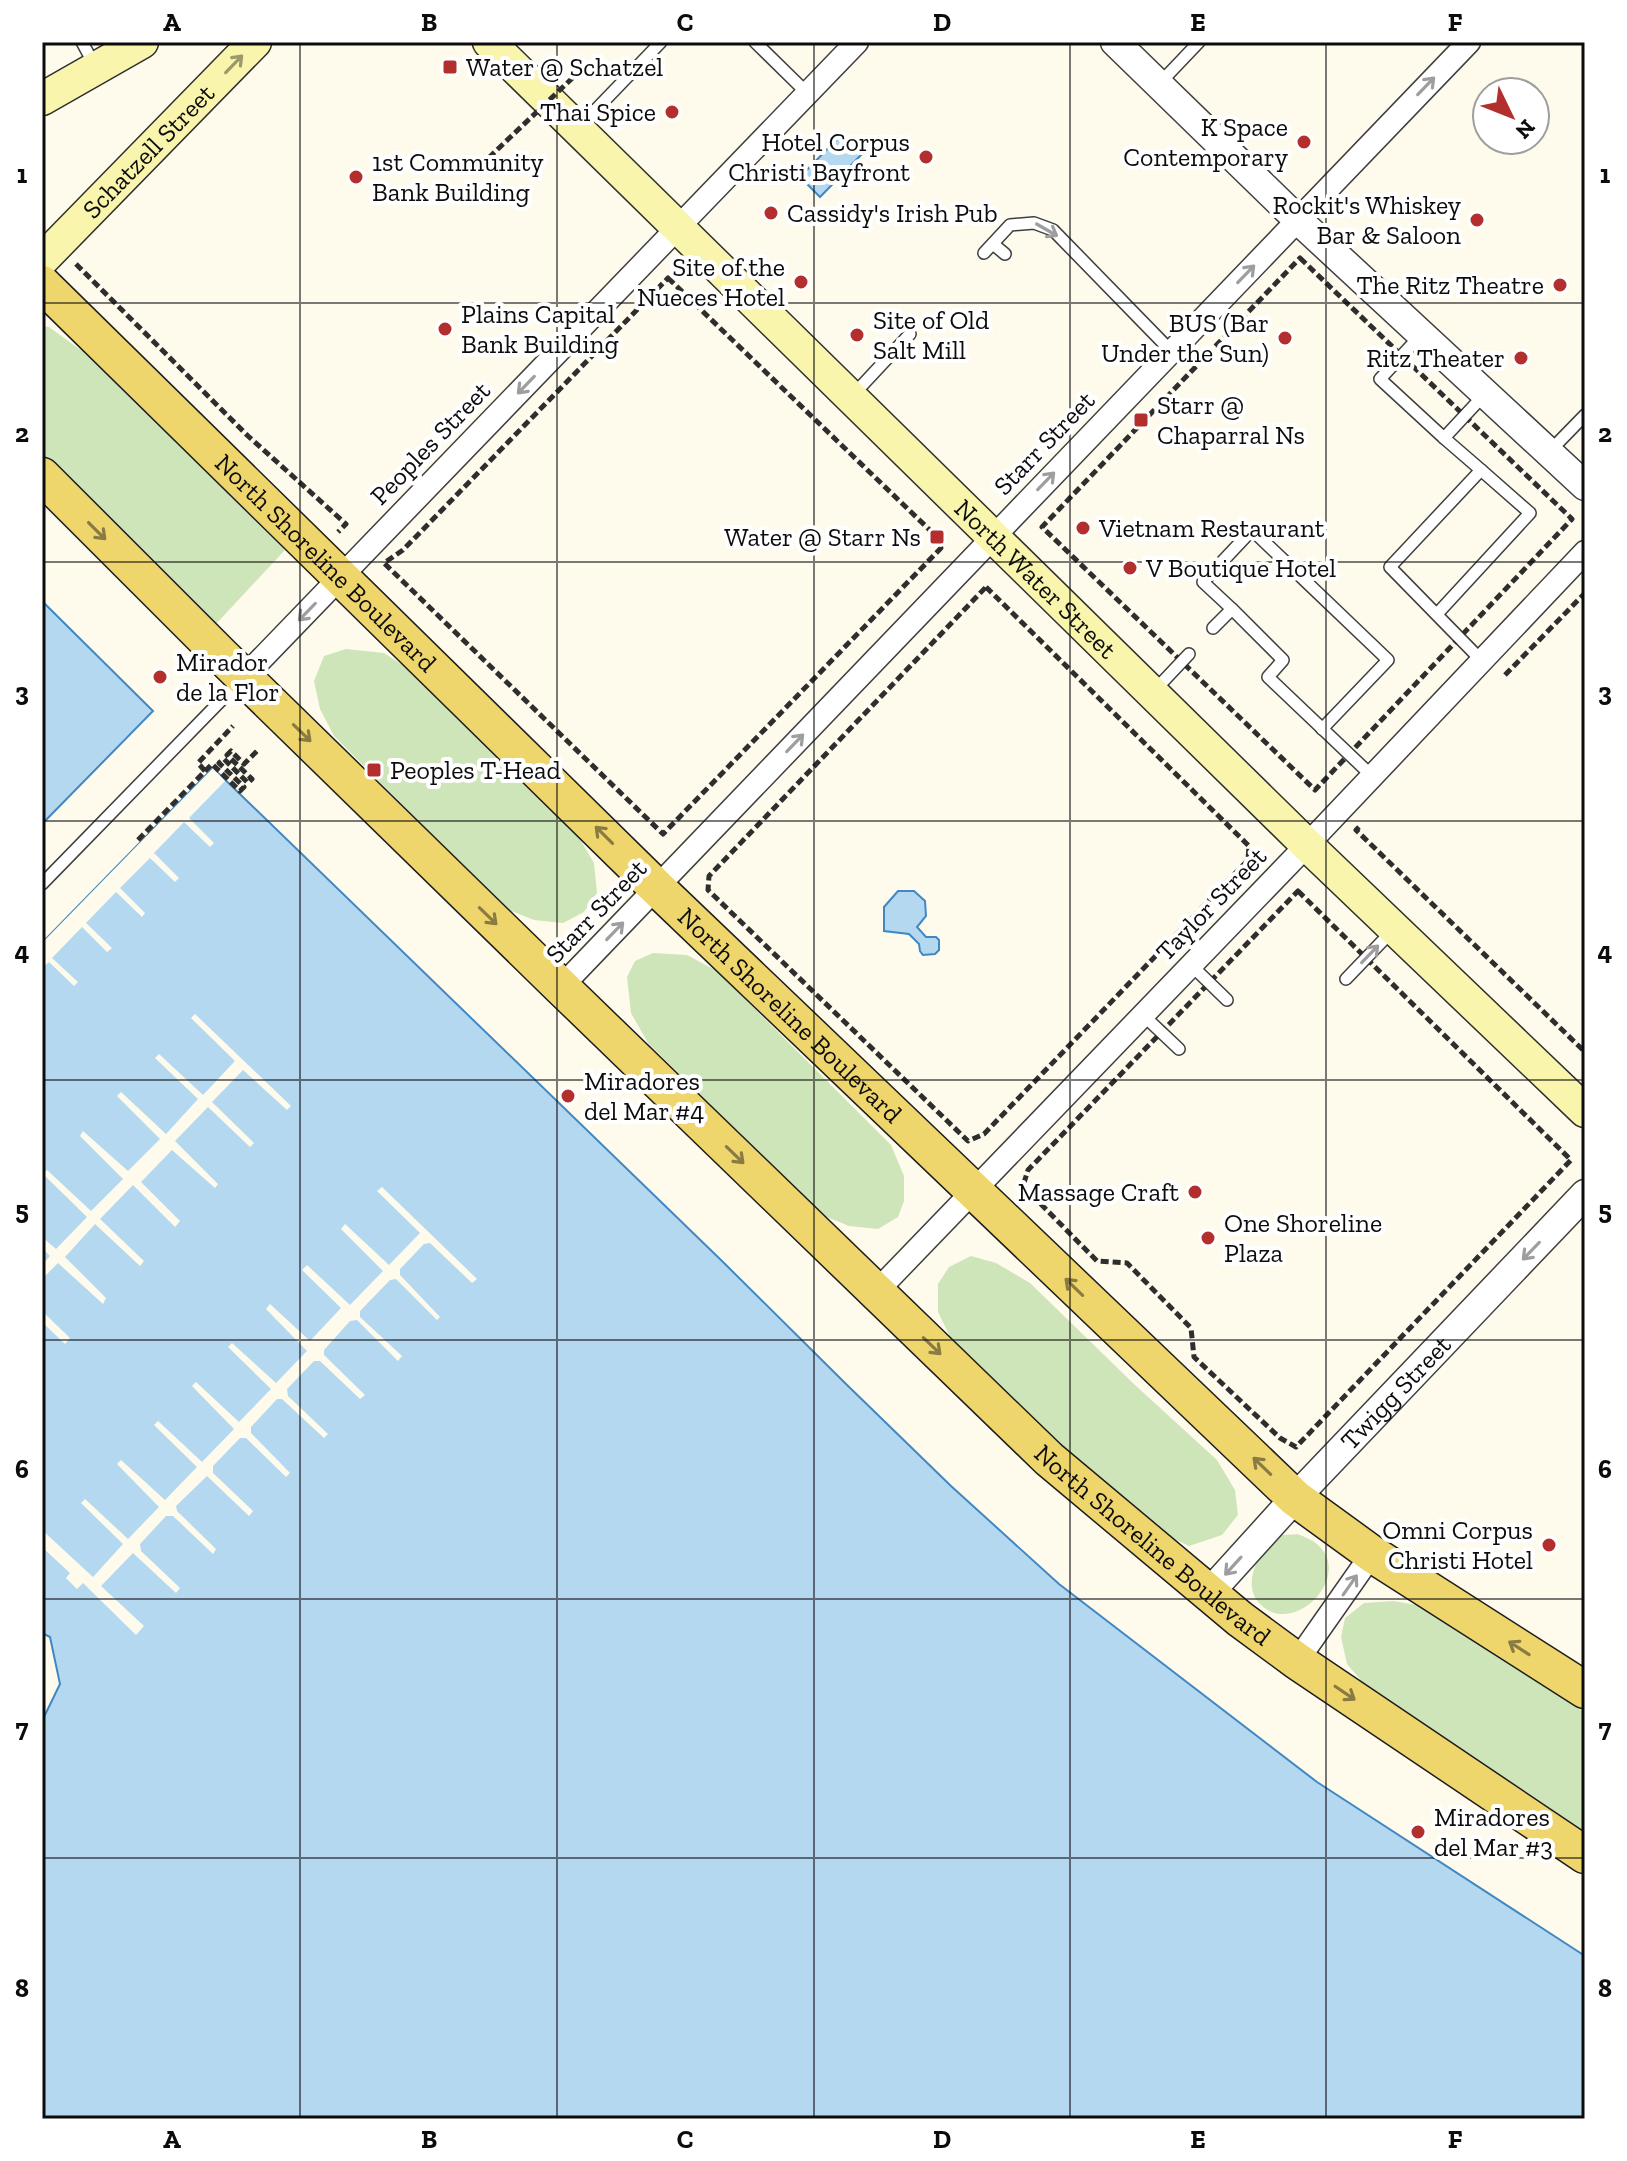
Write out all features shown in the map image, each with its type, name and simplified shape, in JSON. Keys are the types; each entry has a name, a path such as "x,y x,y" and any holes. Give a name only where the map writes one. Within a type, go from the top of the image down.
{"main road":[{"path":"42,99 89,55 142,42"},
{"name":"Schatzell Street","path":"58,260 255,42"},
{"name":"North Water Street","path":"489,42 1307,845 1585,1111"},
{"name":"North Shoreline Boulevard","path":"42,284 657,888 1295,1498 1372,1554 1585,1690"},
{"name":"North Shoreline Boulevard","path":"42,476 561,987 1049,1459 1240,1619 1297,1661 1585,1855"}],"street":[{"name":"Peoples Street","path":"244,677 857,42"},
{"path":"1115,42 1298,220 1585,486"},
{"name":"Starr Street","path":"561,987 1469,42"},
{"name":"Taylor Street","path":"876,1292 1585,552"},
{"name":"Twigg Street","path":"1209,1593 1295,1498 1585,1194"},
{"path":"1297,1661 1372,1554"}],"lane":[{"path":"577,129 661,42"},
{"path":"755,42 807,93"},
{"path":"1159,84 1199,42"},
{"path":"1005,254 988,248 1010,225 1034,223 1053,230 1171,351"},
{"path":"850,398 910,334"},
{"path":"1421,334 1380,379 1530,513 1437,614"},
{"path":"1444,438 1485,394"},
{"path":"1549,452 1585,415"},
{"path":"1481,470 1390,567 1482,661"},
{"path":"1322,729 1388,660 1252,530 1203,582 1283,660 1268,677 1322,729 1372,776"},
{"path":"1213,628 1232,609"},
{"path":"1152,693 1185,658"},
{"path":"42,884 244,677"},
{"path":"1346,979 1394,929"},
{"path":"1191,965 1227,1000"},
{"path":"1143,1015 1179,1049"}],"path":[{"path":"480,166 583,68"},
{"path":"1300,258 1402,355 1572,519 1315,790 1185,658 1042,527 1300,258"},
{"path":"58,260 346,524"},
{"path":"668,278 937,537 941,548 663,834 384,563 403,550 668,278"},
{"path":"986,587 1249,846 1248,860 984,1134 968,1141 708,890 709,876 986,587"},
{"path":"1498,683 1585,593"},
{"path":"205,771 198,763 233,726"},
{"path":"138,840 212,764 240,791 244,787 219,763 224,759 248,783 252,779 227,755 231,751 244,764 258,750"},
{"path":"1367,818 1356,830 1585,1052"},
{"path":"1298,891 1571,1160 1296,1447 1280,1438 1194,1357 1191,1328 1127,1263 1097,1261 1023,1186 1028,1170 1209,982 1298,891"}],"green space":[{"path":"42,326 49,327 82,351 285,550 216,624 42,455"},
{"path":"346,649 384,653 406,667 575,831 594,863 597,893 584,912 563,923 534,920 506,909 334,736 320,709 314,681 324,656"},
{"path":"653,953 687,955 717,971 891,1145 904,1176 904,1201 898,1217 878,1229 849,1226 822,1215 648,1043 631,1013 627,977 635,961"},
{"path":"971,1256 996,1263 1030,1283 1217,1460 1235,1490 1238,1515 1222,1535 1189,1546 1162,1533 1057,1446 957,1351 938,1312 938,1284 949,1267"},
{"path":"1297,1534 1318,1545 1328,1560 1328,1577 1308,1605 1292,1613 1276,1613 1260,1604 1255,1597 1253,1573 1260,1557 1275,1539 1281,1535"},
{"path":"1393,1601 1423,1606 1585,1713 1585,1833 1370,1691 1347,1664 1341,1637 1345,1618 1364,1603"}],"water":[{"path":"841,135 861,155 820,197 800,177"},
{"path":"42,601 153,711 42,824"},
{"path":"213,768 951,1486 1059,1584 1317,1782 1585,1956 1585,2119 42,2119 42,1721 60,1684 50,1637 42,1633 42,943"},
{"path":"898,891 914,891 925,901 926,916 917,927 926,937 939,940 939,950 935,954 923,955 919,944 909,934 884,931 884,907"}],"pier":[{"path":"213,768 225,781 189,818 214,843 210,847 184,822 154,853 179,878 175,882 150,858 120,888 145,913 142,917 116,892 86,923 112,948 107,952 82,927 52,958 78,982 74,986 49,962 42,968 42,943"},
{"path":"195,1014 291,1106 287,1110 243,1070 212,1102 254,1143 250,1147 208,1107 175,1141 218,1184 215,1188 172,1150 141,1182 180,1221 175,1227 133,1185 100,1219 144,1261 140,1266 95,1224 65,1257 106,1298 103,1304 58,1263 42,1279 42,1265 50,1256 42,1248 42,1237 56,1249 87,1217 43,1174 47,1170 91,1211 123,1179 80,1136 83,1131 128,1171 160,1139 117,1096 121,1092 166,1134 198,1099 155,1058 159,1054 203,1095 235,1061 191,1018"},
{"path":"382,1187 477,1279 472,1283 430,1243 424,1244 400,1269 400,1275 440,1317 437,1320 396,1279 390,1280 360,1311 360,1317 402,1356 398,1361 357,1320 350,1321 324,1350 324,1355 365,1395 360,1399 320,1361 314,1361 287,1389 288,1396 328,1434 324,1438 282,1399 277,1399 251,1427 251,1433 290,1473 286,1477 246,1438 240,1438 213,1466 213,1473 253,1511 249,1516 207,1476 176,1506 177,1511 216,1549 213,1554 173,1516 166,1516 140,1544 141,1551 180,1588 176,1593 133,1553 101,1586 144,1626 136,1635 83,1583 77,1589 66,1578 70,1573 42,1547 42,1530 93,1577 123,1544 81,1503 85,1499 128,1539 159,1507 117,1464 121,1460 165,1500 197,1467 154,1425 158,1421 202,1462 234,1429 192,1386 196,1382 239,1422 271,1389 228,1347 232,1343 276,1383 307,1351 266,1309 270,1304 310,1341 341,1308 302,1270 307,1265 350,1305 383,1271 341,1229 345,1224 389,1265 420,1233 377,1191"},
{"path":"42,1311 70,1338 65,1344 42,1322"}],"place":[{"name":"Water @ Schatzel","path":"450,67"},
{"name":"Thai Spice","path":"672,112"},
{"name":"K Space Contemporary","path":"1304,142"},
{"name":"Hotel Corpus Christi Bayfront","path":"926,157"},
{"name":"1st Community Bank Building","path":"356,177"},
{"name":"Cassidy's Irish Pub","path":"771,213"},
{"name":"Rockit's Whiskey Bar & Saloon","path":"1477,220"},
{"name":"Site of the Nueces Hotel","path":"801,282"},
{"name":"The Ritz Theatre","path":"1560,285"},
{"name":"Plains Capital Bank Building","path":"445,329"},
{"name":"Site of Old Salt Mill","path":"857,335"},
{"name":"BUS (Bar Under the Sun)","path":"1285,338"},
{"name":"Ritz Theater","path":"1521,358"},
{"name":"Starr @ Chaparral Ns","path":"1141,420"},
{"name":"Vietnam Restaurant","path":"1083,528"},
{"name":"Water @ Starr Ns","path":"937,537"},
{"name":"V Boutique Hotel","path":"1130,568"},
{"name":"Mirador de la Flor","path":"160,677"},
{"name":"Peoples T-Head","path":"374,770"},
{"name":"Miradores del Mar #4","path":"568,1096"},
{"name":"Massage Craft","path":"1195,1192"},
{"name":"One Shoreline Plaza","path":"1208,1238"},
{"name":"Omni Corpus Christi Hotel","path":"1549,1545"},
{"name":"Miradores del Mar #3","path":"1418,1832"}]}
